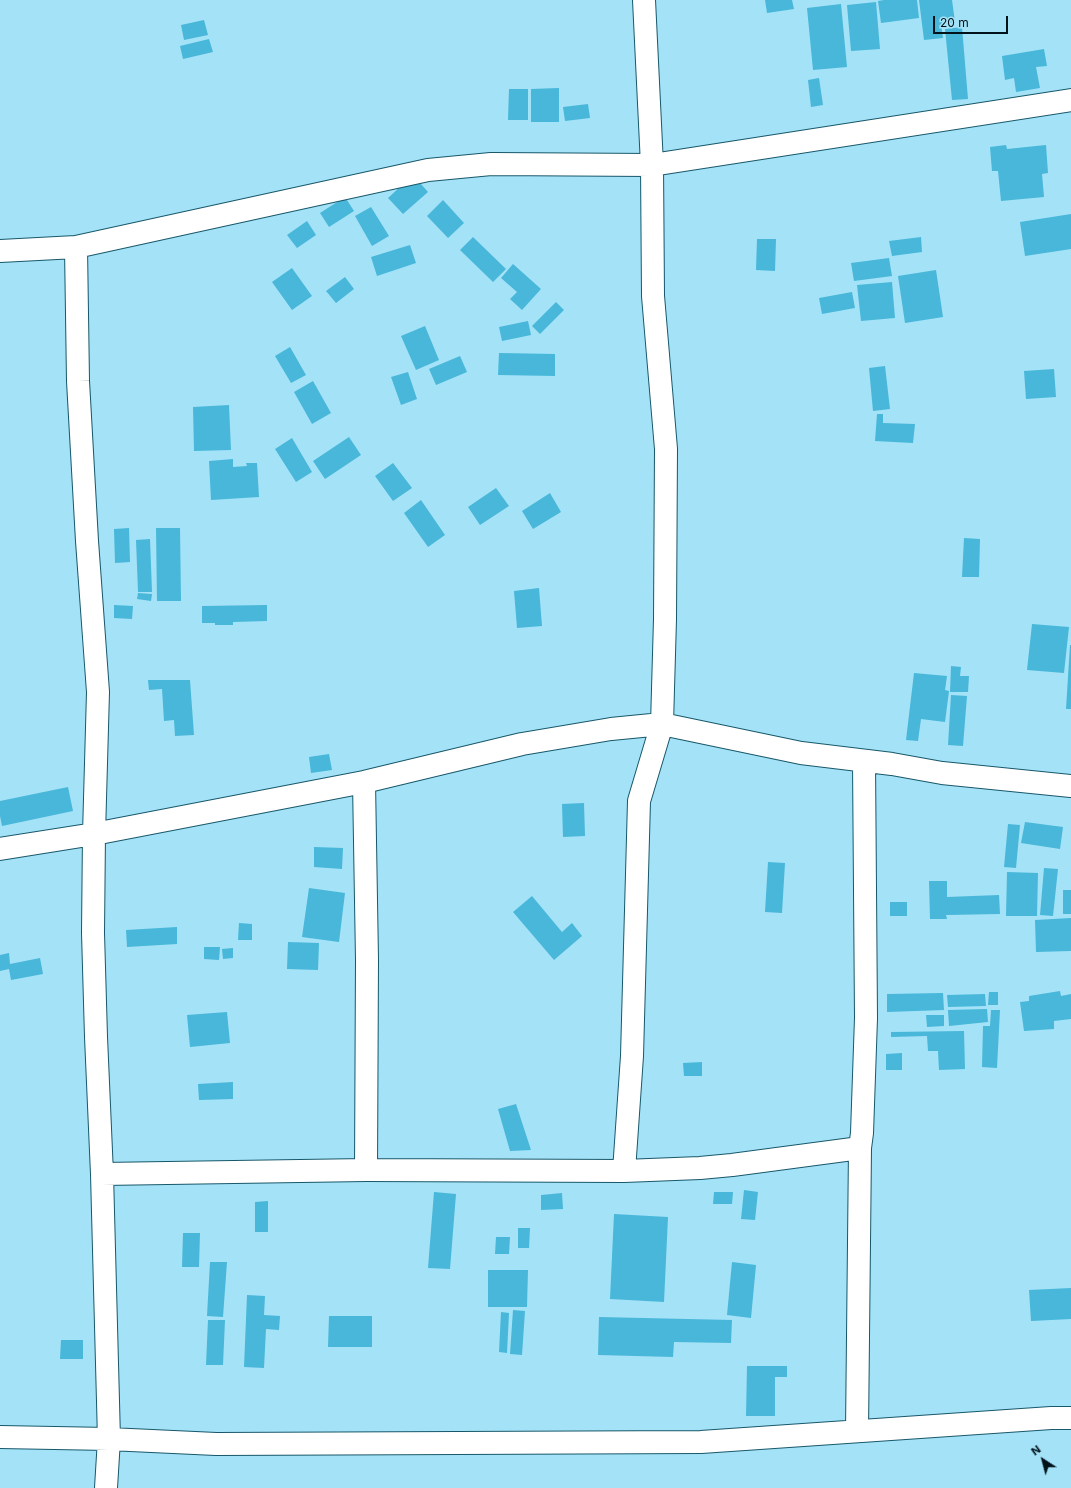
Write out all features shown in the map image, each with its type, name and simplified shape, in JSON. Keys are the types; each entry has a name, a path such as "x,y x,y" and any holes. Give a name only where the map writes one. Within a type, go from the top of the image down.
{"street":[{"path":"624,1171 632,1056 639,802 662,724 665,619 666,449 653,296 652,165 644,0"},
{"path":"0,251 76,247 428,170 491,164 652,165 1071,100"},
{"path":"76,247 78,381 87,541 98,692 94,834 94,981 102,1174 109,1439 106,1488"},
{"path":"0,849 94,834 364,782 522,744 611,729 662,724 801,753 942,773 1071,786"},
{"path":"857,1431 860,1148 866,1018 864,761"},
{"path":"364,782 367,960 366,1170"},
{"path":"102,1174 366,1170 624,1171 732,1165 860,1148"},
{"path":"0,1437 109,1439 216,1444 701,1442 1051,1418 1071,1418"}],"building":[{"path":"765,0 792,0 794,9 767,13"},
{"path":"917,0 919,18 881,23 878,1"},
{"path":"919,0 952,0 955,22 941,24 943,38 924,40"},
{"path":"876,2 880,49 851,51 847,5"},
{"path":"841,4 847,67 813,70 807,8"},
{"path":"204,20 208,35 184,40 181,25"},
{"path":"962,27 968,99 952,100 945,29"},
{"path":"209,39 213,52 183,59 180,46"},
{"path":"1044,49 1047,66 1036,67 1040,88 1016,92 1014,78 1005,80 1002,56"},
{"path":"819,78 823,105 811,107 808,80"},
{"path":"559,88 559,122 531,122 531,89"},
{"path":"509,89 528,89 528,120 508,120"},
{"path":"588,104 590,118 565,121 563,107"},
{"path":"1006,145 1007,149 1046,145 1048,173 1042,174 1044,197 1001,201 998,171 992,171 990,147"},
{"path":"413,175 428,192 403,214 388,198"},
{"path":"345,197 354,211 329,227 320,213"},
{"path":"443,200 464,223 448,238 427,216"},
{"path":"371,207 389,236 372,246 355,216"},
{"path":"1071,214 1071,249 1025,256 1020,222"},
{"path":"307,221 316,235 297,248 287,235"},
{"path":"473,237 506,269 493,282 460,250"},
{"path":"921,237 922,252 892,256 889,241"},
{"path":"757,239 776,239 775,271 756,270"},
{"path":"410,245 416,263 377,276 371,257"},
{"path":"889,258 892,276 854,281 851,263"},
{"path":"513,264 541,289 522,310 510,299 517,292 501,278"},
{"path":"292,268 312,296 292,310 272,282"},
{"path":"936,270 943,317 905,323 898,276"},
{"path":"345,277 354,289 336,303 326,291"},
{"path":"892,282 895,318 861,321 857,285"},
{"path":"852,292 855,308 822,314 819,298"},
{"path":"556,302 564,310 540,334 532,326"},
{"path":"528,321 531,335 502,341 499,327"},
{"path":"425,326 439,360 416,370 401,336"},
{"path":"290,347 306,375 291,383 275,356"},
{"path":"499,353 555,354 555,376 498,375"},
{"path":"460,356 467,372 436,385 429,369"},
{"path":"885,366 890,409 873,411 869,368"},
{"path":"1054,369 1056,397 1026,399 1024,371"},
{"path":"408,372 417,399 401,405 391,377"},
{"path":"313,381 331,413 312,424 294,392"},
{"path":"229,405 231,450 194,451 193,407"},
{"path":"877,414 883,414 883,423 915,424 913,443 875,441"},
{"path":"349,437 361,455 325,479 313,461"},
{"path":"292,438 312,472 296,482 275,449"},
{"path":"233,459 233,467 247,466 246,463 257,463 259,497 211,500 209,461"},
{"path":"393,463 412,488 393,501 375,476"},
{"path":"496,488 509,506 480,525 468,507"},
{"path":"550,493 561,512 533,529 522,511"},
{"path":"421,500 445,535 428,547 404,513"},
{"path":"129,528 130,562 115,563 114,529"},
{"path":"156,528 180,528 181,601 157,601"},
{"path":"964,538 980,539 979,577 962,577"},
{"path":"150,539 152,592 138,592 136,540"},
{"path":"539,588 542,626 517,628 514,591"},
{"path":"138,593 152,594 151,601 137,599"},
{"path":"114,605 133,606 132,619 114,618"},
{"path":"267,605 267,621 233,622 233,625 202,623 202,606"},
{"path":"1032,624 1069,627 1064,673 1027,670"},
{"path":"1070,645 1071,709 1066,709"},
{"path":"951,666 961,667 960,676 969,676 968,692 950,692"},
{"path":"914,673 947,676 945,690 949,691 945,722 921,719 918,741 906,740"},
{"path":"148,680 190,680 194,735 175,736 174,720 164,721 162,689 149,690"},
{"path":"951,695 967,696 963,746 948,745"},
{"path":"329,754 332,770 311,773 309,757"},
{"path":"68,787 73,811 2,826 0,801"},
{"path":"584,803 585,836 563,837 562,804"},
{"path":"1025,822 1063,827 1060,849 1021,843"},
{"path":"1008,824 1020,825 1016,868 1004,867"},
{"path":"314,847 343,848 342,869 314,867"},
{"path":"768,862 785,863 782,913 765,912"},
{"path":"1044,868 1058,869 1053,916 1040,915"},
{"path":"1007,872 1038,873 1037,916 1006,916"},
{"path":"929,881 947,881 947,897 999,895 1000,914 946,915 947,919 930,919"},
{"path":"309,888 345,893 339,942 302,937"},
{"path":"1063,890 1071,890 1071,914 1063,914"},
{"path":"532,896 562,932 572,923 582,936 554,960 513,912"},
{"path":"890,902 907,902 907,916 890,916"},
{"path":"1071,918 1071,951 1036,952 1035,920"},
{"path":"239,923 252,924 252,940 238,940"},
{"path":"177,927 177,944 127,947 126,930"},
{"path":"288,942 319,943 318,970 287,969"},
{"path":"204,947 220,947 219,960 204,959"},
{"path":"233,948 233,958 223,959 222,949"},
{"path":"9,953 10,964 40,958 43,974 11,980 9,969 0,971 0,955"},
{"path":"1060,991 1061,996 1071,994 1071,1019 1054,1021 1054,1029 1024,1031 1020,1002 1029,1001 1029,996"},
{"path":"989,992 998,992 998,1005 988,1005"},
{"path":"943,993 944,1010 887,1012 887,994"},
{"path":"985,994 986,1006 948,1007 947,995"},
{"path":"987,1009 988,1022 949,1026 948,1010"},
{"path":"991,1010 1000,1010 997,1068 982,1067 983,1026 990,1026"},
{"path":"227,1012 230,1043 190,1047 187,1015"},
{"path":"926,1015 944,1015 944,1026 927,1027"},
{"path":"964,1031 965,1069 939,1070 938,1051 928,1051 927,1036 891,1037 891,1032"},
{"path":"902,1053 902,1070 886,1070 886,1054"},
{"path":"702,1062 702,1076 684,1076 683,1063"},
{"path":"233,1082 233,1099 199,1100 198,1084"},
{"path":"516,1104 531,1150 510,1151 498,1109"},
{"path":"744,1190 758,1192 755,1220 741,1219"},
{"path":"434,1192 456,1194 450,1269 428,1268"},
{"path":"714,1192 733,1192 732,1204 713,1204"},
{"path":"562,1193 563,1209 541,1210 541,1195"},
{"path":"268,1201 268,1232 255,1232 255,1202"},
{"path":"614,1214 668,1217 664,1302 610,1299"},
{"path":"518,1228 530,1228 529,1248 518,1248"},
{"path":"183,1233 200,1233 199,1267 182,1267"},
{"path":"496,1237 510,1237 509,1254 495,1254"},
{"path":"210,1262 227,1262 223,1317 207,1316"},
{"path":"732,1262 756,1265 751,1318 727,1315"},
{"path":"488,1270 528,1270 527,1307 488,1307"},
{"path":"1071,1288 1071,1319 1031,1321 1029,1290"},
{"path":"247,1295 265,1296 264,1315 280,1316 279,1330 266,1329 264,1368 244,1367"},
{"path":"513,1310 525,1311 522,1355 510,1354"},
{"path":"501,1312 509,1313 507,1353 499,1352"},
{"path":"329,1316 372,1316 372,1347 328,1347"},
{"path":"599,1317 732,1320 731,1343 674,1342 673,1357 598,1355"},
{"path":"208,1320 225,1320 223,1365 206,1365"},
{"path":"61,1340 83,1340 83,1359 60,1359"},
{"path":"747,1366 787,1366 787,1377 775,1377 775,1416 746,1416"}]}
